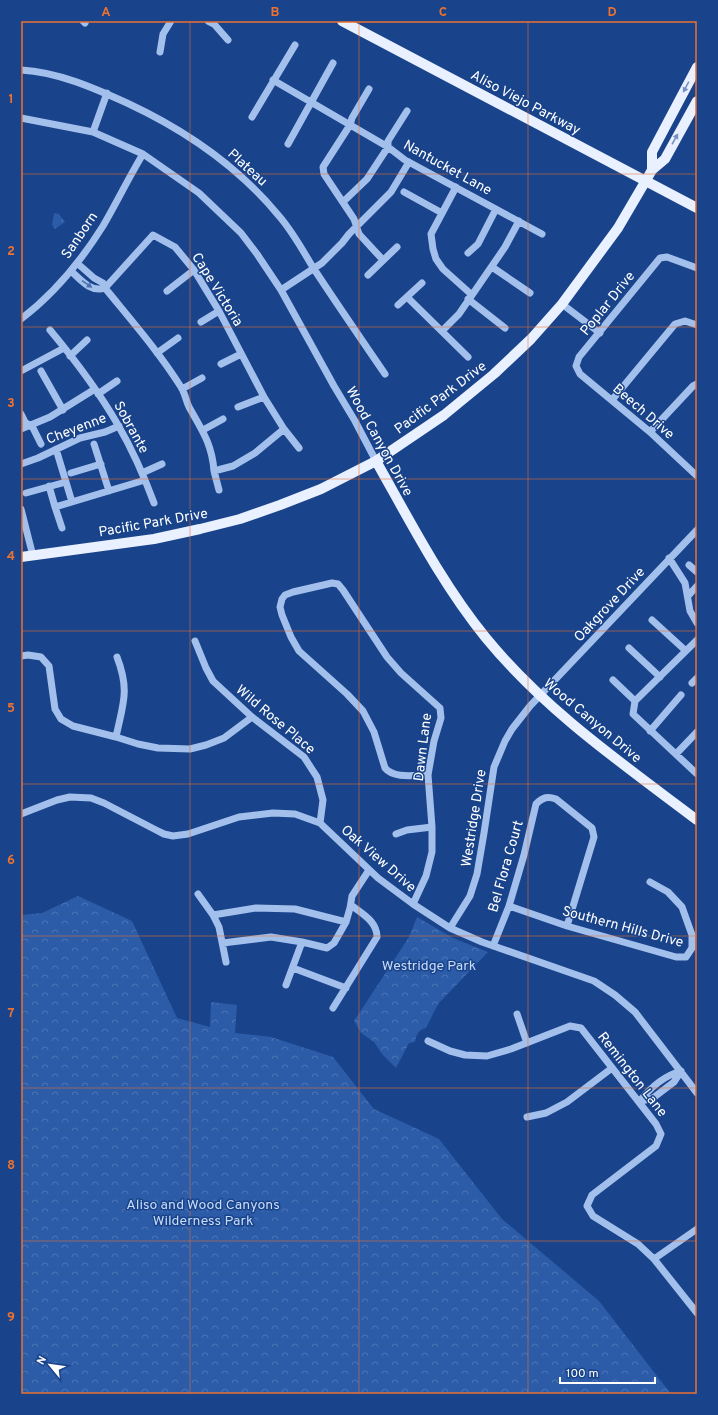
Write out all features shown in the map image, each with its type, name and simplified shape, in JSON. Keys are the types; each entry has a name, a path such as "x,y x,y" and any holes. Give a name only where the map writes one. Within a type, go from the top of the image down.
{"main road":[{"name":"Aliso Viejo Parkway","path":"342,21 697,208"},
{"name":"Pacific Park Drive","path":"652,170 652,152 697,67"},
{"name":"Pacific Park Drive","path":"21,557 154,538 222,524 280,505 321,488 376,461 444,415 470,395 531,339 562,304 618,228 652,170 665,159 697,101"},
{"name":"Wood Canyon Drive","path":"376,461 447,585 486,639 540,696 581,732 697,820"}],"street":[{"path":"160,52 163,34 171,21"},
{"path":"208,21 214,24 228,40"},
{"path":"252,117 295,45"},
{"path":"288,144 333,63"},
{"name":"Plateau","path":"21,70 34,71 70,80 141,109 177,129 211,152 240,175 280,216 384,374"},
{"name":"Nantucket Lane","path":"273,80 388,147 409,162 542,234"},
{"path":"369,89 352,118 350,125 323,167 324,174 354,219 359,234 383,260"},
{"path":"93,132 107,94"},
{"name":"Nantucket Lane","path":"388,147 388,141 407,111"},
{"name":"Wood Canyon Drive","path":"21,118 93,132 143,154 199,193 241,233 281,290 376,461"},
{"path":"343,202 367,179 388,147"},
{"name":"Sanborn","path":"21,319 52,292 77,263 103,225 143,154"},
{"path":"281,290 314,268 332,253 391,192 409,162"},
{"path":"456,187 432,234 436,260 470,297 504,328"},
{"path":"404,192 442,213"},
{"name":"Nantucket Lane","path":"468,253 478,244 496,209"},
{"path":"442,331 459,314 492,267 519,222"},
{"name":"Cape Victoria","path":"105,288 153,235 175,247 194,270 219,311 264,397 284,429 299,448"},
{"path":"368,275 397,247"},
{"name":"Poplar Drive","path":"576,366 579,358 660,258 666,257 697,268"},
{"path":"77,263 94,278 103,283 105,288 157,353 182,389 188,405 203,430 213,456 218,490"},
{"path":"492,267 530,293"},
{"path":"167,290 194,270"},
{"path":"71,271 88,286 99,290 105,288"},
{"path":"398,305 422,283"},
{"path":"407,297 468,357"},
{"path":"562,304 600,333"},
{"path":"201,322 219,311"},
{"path":"612,400 675,324 684,321 697,325"},
{"name":"Sobrante","path":"50,330 97,392 119,426 142,473 154,503"},
{"path":"157,353 178,338"},
{"path":"70,356 87,340"},
{"path":"21,372 64,348"},
{"path":"221,364 241,354"},
{"name":"Beech Drive","path":"576,366 580,374 650,432 697,476"},
{"path":"41,371 62,410"},
{"path":"182,389 202,378"},
{"name":"Sobrante","path":"97,392 117,381"},
{"path":"650,432 693,386 697,384"},
{"path":"21,429 97,392"},
{"path":"238,407 264,397"},
{"path":"21,414 25,422 33,428 41,444"},
{"path":"203,430 223,419"},
{"name":"Cheyenne","path":"21,464 38,458 80,438 105,432 119,426"},
{"path":"214,471 233,466 255,453 284,429"},
{"path":"94,444 109,491"},
{"path":"56,449 72,502"},
{"path":"71,473 101,464"},
{"name":"Sobrante","path":"142,473 162,464"},
{"path":"55,507 145,480"},
{"path":"26,492 66,482"},
{"path":"49,486 62,528"},
{"path":"21,509 33,556"},
{"name":"Oakgrove Drive","path":"540,696 697,530"},
{"path":"670,558 685,583 690,611 697,623"},
{"path":"689,565 697,572"},
{"name":"Dawn Lane","path":"413,904 426,876 432,852 432,827 428,775 434,741 441,718 440,708 401,673 387,657 338,584 321,584 285,595 282,599 280,607 282,615 291,637 299,651 347,694 363,711 374,732 385,768 388,772 394,774 428,775"},
{"path":"688,596 697,586"},
{"path":"652,620 686,651"},
{"path":"697,640 635,701 633,714 697,774"},
{"name":"Wild Rose Place","path":"195,641 213,681 252,718 304,757 317,777 323,800 320,823"},
{"path":"629,648 660,677"},
{"path":"21,656 28,655 41,657 49,666 56,709 61,719 73,726 138,744 158,748 190,749 224,738 252,718"},
{"path":"116,737 125,696 125,685 117,657"},
{"path":"613,680 635,701"},
{"path":"650,730 681,695"},
{"name":"Westridge Drive","path":"450,928 470,896 477,874 494,767 512,729 520,717 540,696"},
{"path":"676,754 697,732"},
{"name":"Oak View Drive","path":"21,814 57,800 76,797 91,798 104,803 156,830 173,836 188,834 222,822 254,814 295,814 320,823 369,870 413,904 450,928 493,946 594,981 615,995 635,1012 697,1093"},
{"name":"Bel Flora Court","path":"493,946 508,906 524,855 536,804 545,797 556,799 592,828 594,837 567,926"},
{"path":"396,834 408,830 432,827"},
{"path":"223,944 272,937 327,948 334,943 346,922 352,896 369,870"},
{"name":"Southern Hills Drive","path":"508,906 567,926 676,957 686,957 692,948 692,935 682,907 668,892 650,882"},
{"path":"198,894 219,927 226,962"},
{"path":"333,1008 377,937 374,924 351,905"},
{"path":"213,916 256,908 295,909 346,922"},
{"path":"286,985 302,942"},
{"path":"293,968 346,988"},
{"path":"517,1014 527,1043"},
{"name":"Remington Lane","path":"428,1041 450,1051 465,1055 487,1056 527,1043 570,1026 581,1028 656,1124 661,1134 656,1146 592,1195 588,1206 594,1216 638,1244 654,1259 697,1313"},
{"path":"527,1117 546,1113 567,1102 612,1068"},
{"path":"639,1102 648,1091 669,1074 681,1071"},
{"path":"639,1102 653,1098 660,1093 674,1082 681,1071"},
{"path":"654,1086 660,1093"},
{"path":"654,1259 697,1229"}],"green space":[{"path":"54,213 59,214 65,222 55,229 52,225"},
{"name":"Aliso and Wood Canyons Wilderness Park","path":"78,896 132,921 177,1018 210,1027 211,1002 237,1005 235,1033 271,1037 333,1057 374,1109 439,1139 502,1219 599,1301 671,1394 21,1394 21,915 42,913"},
{"name":"Westridge Park","path":"417,917 453,938 488,952 438,1004 426,1028 418,1033 415,1042 409,1043 396,1068 382,1054 374,1042 361,1033 354,1021 409,937"}]}
